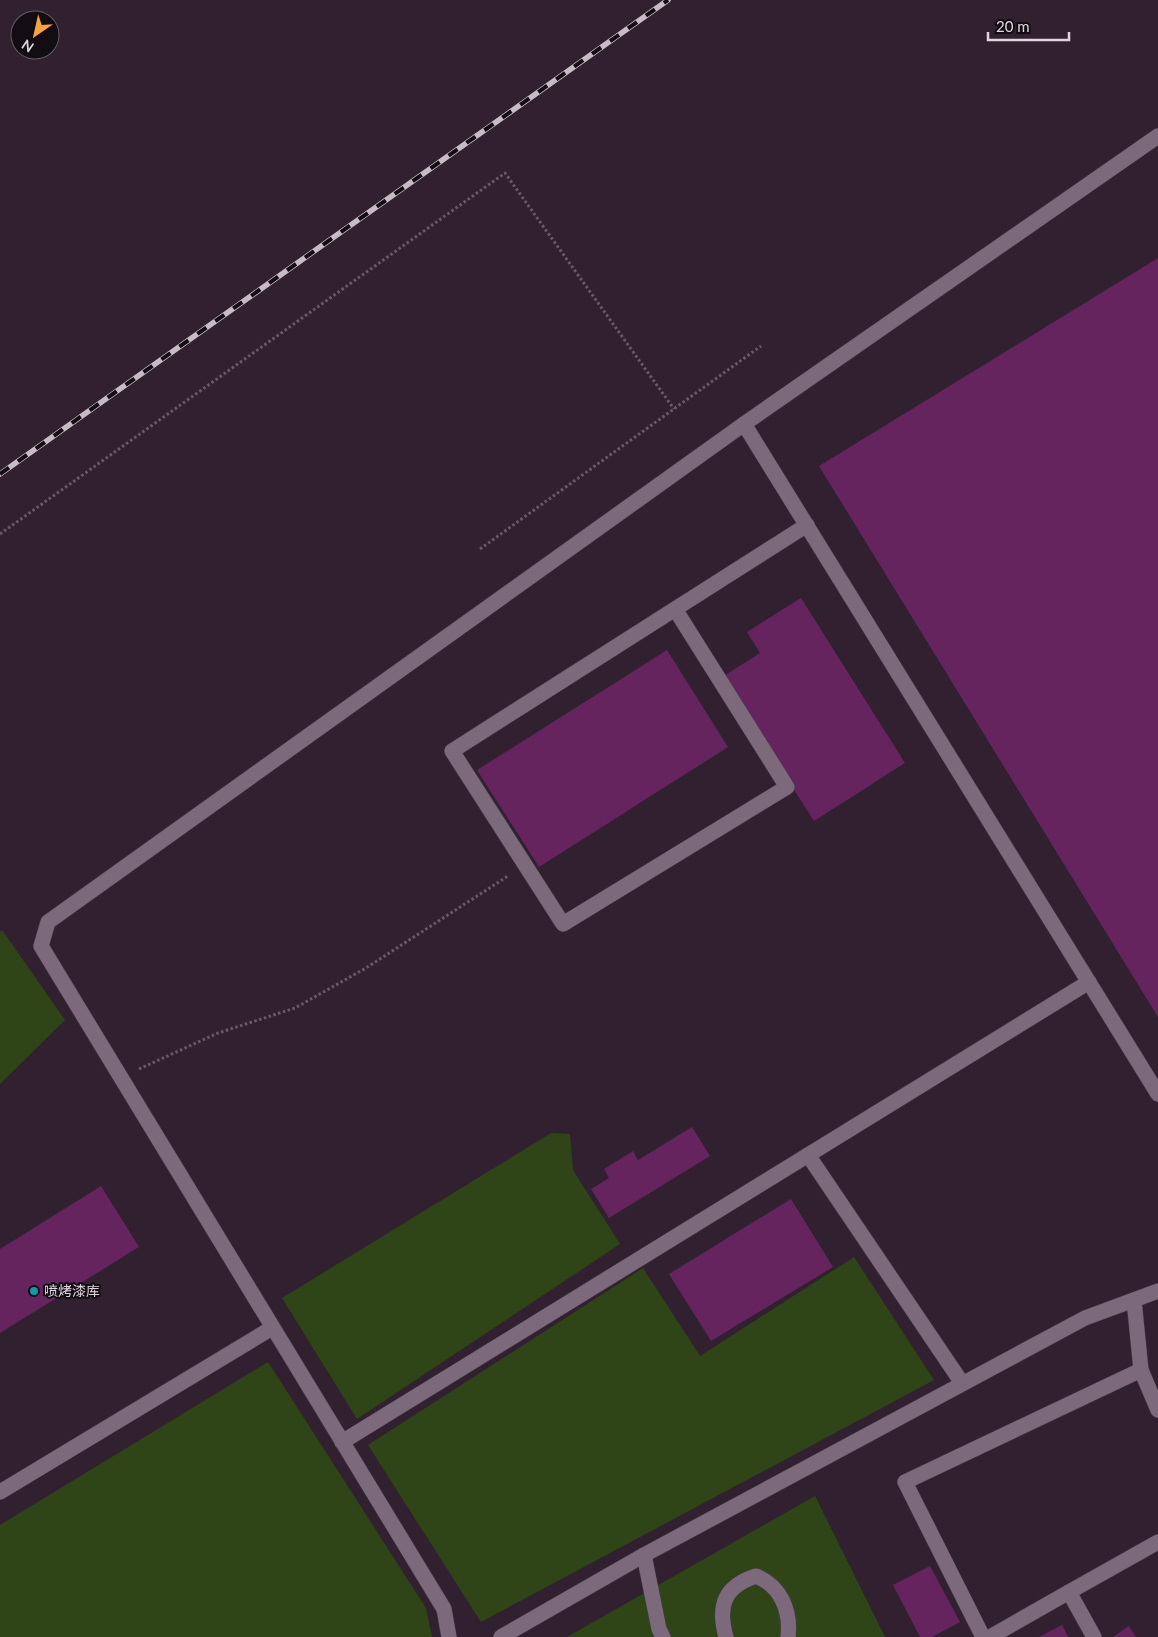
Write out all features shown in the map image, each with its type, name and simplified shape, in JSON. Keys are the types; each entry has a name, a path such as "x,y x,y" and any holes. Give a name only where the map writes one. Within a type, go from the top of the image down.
{"street":[{"path":"449,1637 444,1609 41,946 48,922 744,424 1158,136"},
{"path":"744,424 1158,1094"},
{"path":"675,609 786,787 563,924 452,751 675,609 807,525"},
{"path":"342,1442 1089,982"},
{"path":"808,1155 962,1383"},
{"path":"501,1637 644,1555 1085,1318 1158,1291"},
{"path":"1134,1300 1141,1370 1158,1410"},
{"path":"0,1492 272,1328"},
{"path":"983,1637 905,1482 1141,1370"},
{"path":"990,1637 1158,1542"},
{"path":"644,1555 659,1629 663,1637"},
{"path":"726,1637 722,1618 724,1600 738,1582 756,1576 768,1581 783,1600 790,1620 788,1637"},
{"path":"1069,1592 1094,1637"}],"path":[{"path":"0,534 505,173 674,409"},
{"path":"480,549 761,346"},
{"path":"121,1078 162,1057 218,1033 295,1008 366,968 525,865"}],"green space":[{"path":"2,930 65,1020 0,1084 0,932"},
{"path":"551,1133 570,1134 573,1170 620,1244 357,1419 282,1298"},
{"path":"854,1257 934,1380 481,1622 368,1445 643,1268 700,1356"},
{"path":"268,1362 426,1608 432,1637 0,1637 0,1525"},
{"path":"815,1496 885,1637 567,1637"}],"building":[{"path":"1158,258 1158,1017 819,466"},
{"path":"801,598 905,763 814,821 722,677 760,653 747,632"},
{"path":"667,650 728,747 539,867 477,770"},
{"path":"692,1127 710,1156 609,1218 591,1189 609,1178 604,1169 633,1151 638,1160"},
{"name":"喷烤漆库","path":"101,1186 139,1247 0,1333 0,1249"},
{"path":"791,1199 833,1267 711,1341 669,1274"},
{"path":"930,1566 960,1622 932,1637 920,1637 893,1585"},
{"path":"1062,1625 1068,1637 1039,1637"},
{"path":"1129,1626 1136,1637 1113,1637"}],"railway":[{"path":"0,474 668,0"}],"place":[{"name":"喷烤漆库","path":"34,1291"}]}
